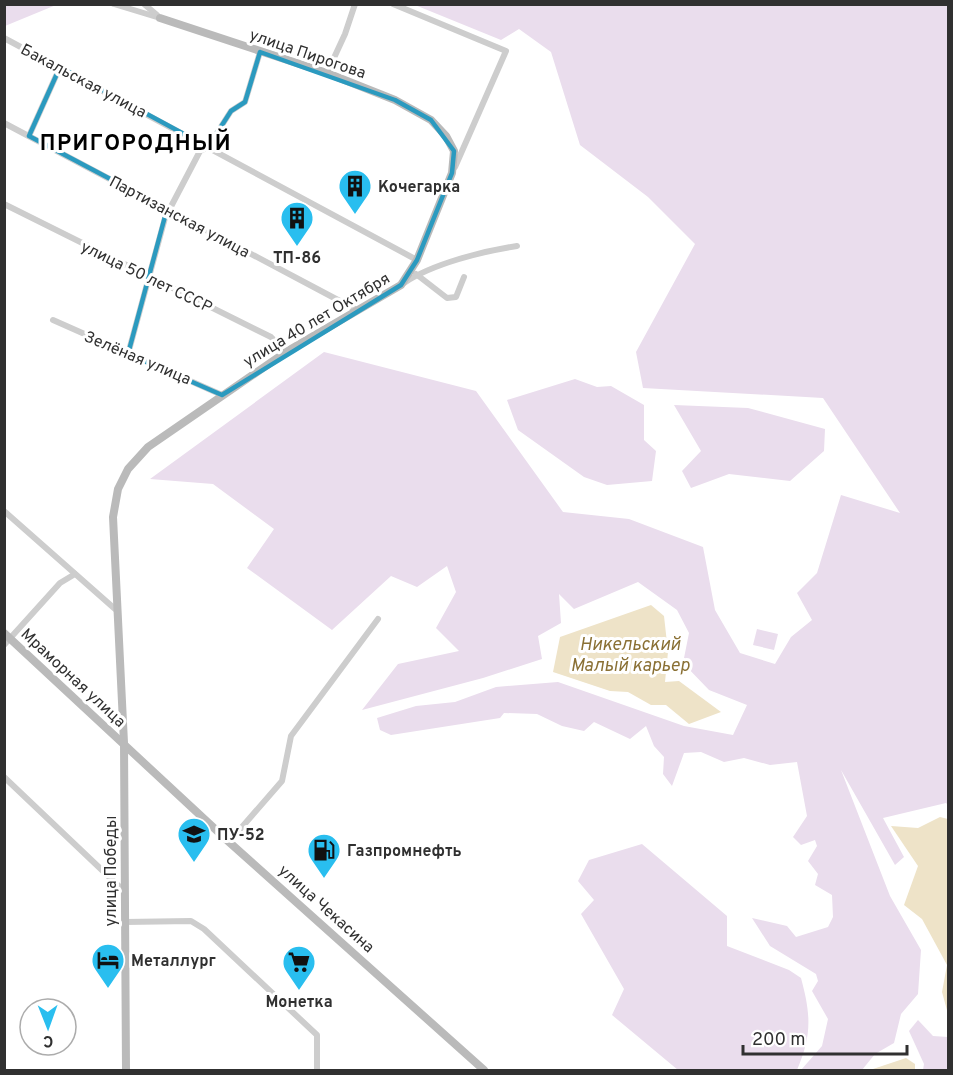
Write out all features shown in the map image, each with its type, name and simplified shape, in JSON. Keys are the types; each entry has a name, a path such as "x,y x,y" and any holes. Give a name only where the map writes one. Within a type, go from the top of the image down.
{"street":[{"name":"улица Пирогова","path":"114,4 327,73 395,100 431,120 446,136 454,151 452,173"},
{"path":"144,4 160,18"},
{"path":"327,73 345,34 355,4"},
{"name":"улица 40 лет Октября","path":"115,609 112,517 118,489 128,469 148,447 222,395 355,309 381,299 401,285 417,260 452,173 506,51 393,4"},
{"name":"Бакальская улица","path":"4,38 417,260"},
{"path":"128,354 168,210 200,151 208,147 231,111 244,102 260,52"},
{"path":"29,136 60,67"},
{"name":"Партизанская улица","path":"4,123 355,309"},
{"name":"улица 50 лет СССР","path":"4,204 271,337 286,352"},
{"path":"401,285 416,274 492,250 517,246"},
{"path":"416,274 447,298 456,297 464,277"},
{"name":"Зелёная улица","path":"53,320 222,395"},
{"path":"4,511 115,609"},
{"path":"7,639 60,583 75,574"},
{"name":"улица Победы","path":"115,609 124,743 126,1071"},
{"path":"229,842 282,781 291,736 378,619"},
{"name":"Мраморная улица","path":"7,639 124,743"},
{"name":"улица Чекасина","path":"124,743 229,842 484,1071"},
{"path":"4,777 125,892"},
{"path":"125,922 191,921 204,928 317,1035 317,1071"}],"highlighted area":[{"path":"260,52 395,100 431,120 454,151 452,173 417,260 401,285 222,395 128,354 167,209 29,136 60,67 208,147 231,111 245,102"}],"shaded area":[{"path":"5,4 55,4 56,5 5,26"},
{"path":"415,5 948,5 948,805 946,803 883,818 904,857 895,865 841,770 890,896 921,950 918,994 901,1014 894,1043 875,1054 862,1070 801,1070 822,1046 828,1019 812,991 818,981 816,974 770,946 752,918 787,926 796,937 828,927 833,917 832,895 815,885 818,874 808,861 817,846 815,840 801,845 793,837 807,816 797,762 770,765 744,758 724,762 701,752 684,753 672,786 663,774 664,757 654,746 646,726 630,739 594,722 584,731 562,726 537,714 504,713 500,718 391,735 380,730 377,718 416,706 455,702 496,687 558,682 684,726 733,735 747,705 709,690 683,663 689,633 677,610 638,582 574,609 559,594 561,623 538,636 542,659 483,678 362,710 398,664 459,651 436,628 456,592 447,566 417,587 391,576 332,630 247,568 274,529 213,484 150,479 324,352 476,391 563,512 629,519 703,547 715,610 740,653 775,664 791,637 812,620 797,593 817,573 841,495 900,513 823,398 643,388 636,352 695,244 648,197 580,145 551,52 519,29 501,40"},
{"path":"575,379 597,387 611,386 644,405 644,440 656,451 652,481 607,485 584,477 518,430 507,400"},
{"path":"674,405 748,408 825,429 824,451 790,481 729,474 691,488 682,471 701,451"},
{"path":"757,629 778,634 774,650 753,645"},
{"path":"642,844 727,916 727,946 789,970 801,978 807,1003 808,1025 805,1046 797,1070 678,1070 612,1015 624,989 581,914 594,900 578,881 589,860"},
{"path":"918,1020 933,1036 948,1037 948,1070 923,1070 924,1064 909,1031"}],"water":[{"name":"Никельский Малый карьер","path":"651,605 664,616 668,652 665,682 679,681 721,712 689,724 666,705 651,705 628,692 610,691 553,672 560,637"},
{"path":"940,817 948,819 948,1014 942,992 947,965 922,919 904,905 918,866 891,826 918,828"},
{"path":"906,1058 915,1064 915,1070 870,1070"}],"place":[{"name":"Кочегарка","path":"355,215"},
{"name":"ТП-86","path":"297,247"},
{"name":"ПУ-52","path":"194,863"},
{"name":"Газпромнефть","path":"324,879"},
{"name":"Металлург","path":"108,989"},
{"name":"Монетка","path":"299,991"}],"district":[{"name":"ПРИГОРОДНЫЙ","path":"136,142"}]}
